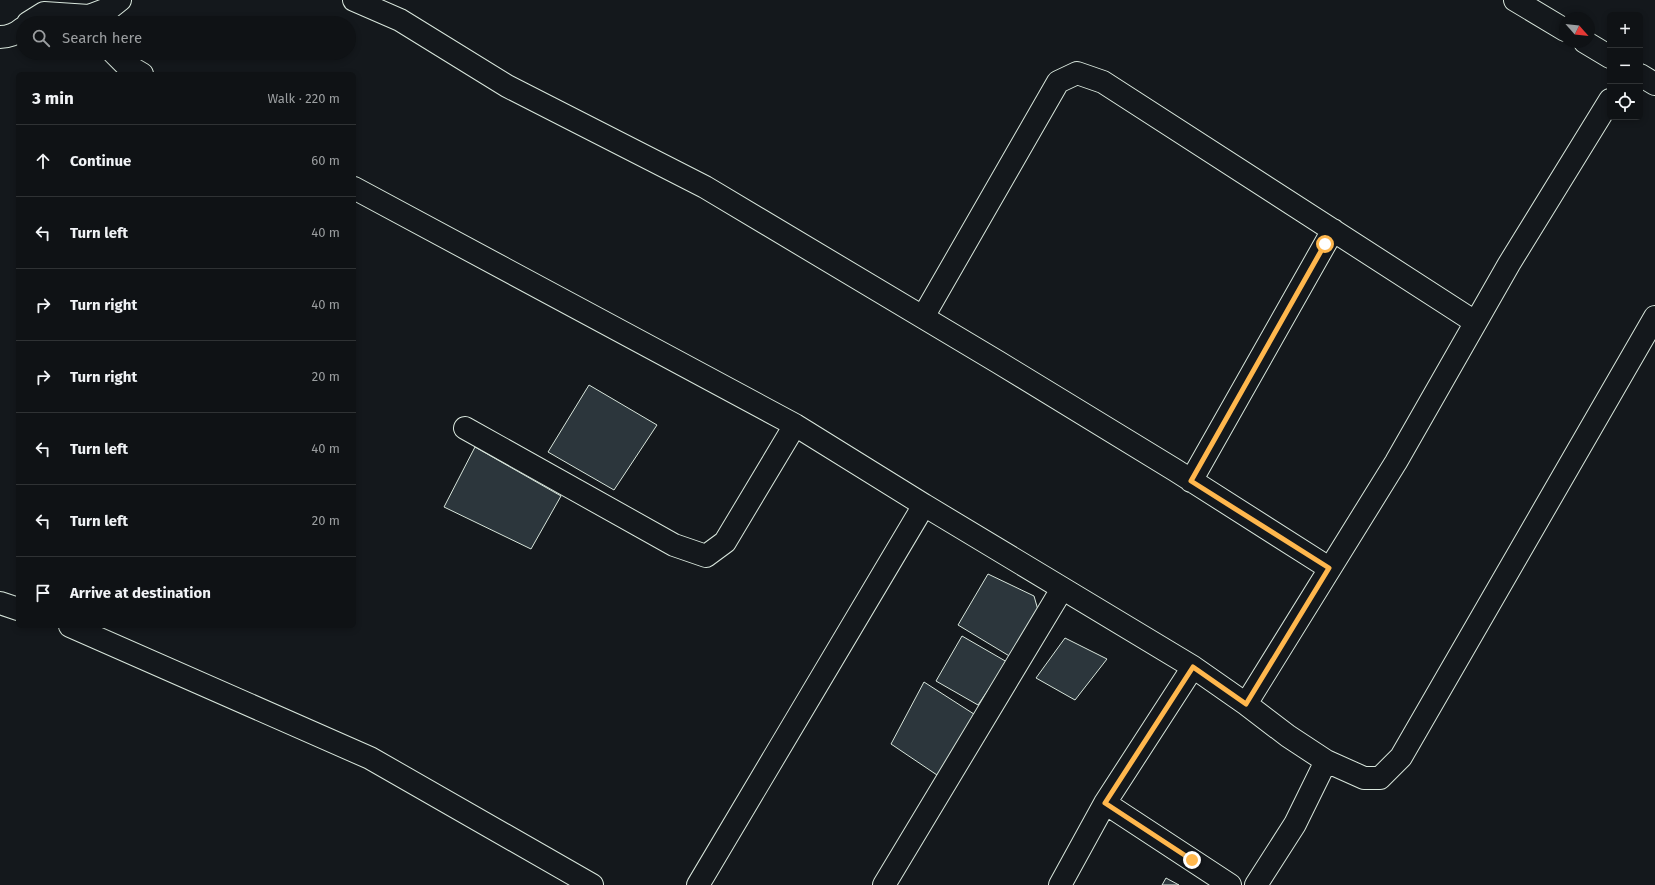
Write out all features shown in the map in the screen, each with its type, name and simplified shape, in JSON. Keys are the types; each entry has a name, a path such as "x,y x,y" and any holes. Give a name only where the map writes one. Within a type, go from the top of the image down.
{"street":[{"path":"97,16 120,0"},
{"path":"354,0 400,20 507,86 705,187 923,317 1191,481 1329,568"},
{"path":"1515,0 1559,26"},
{"path":"39,16 44,13 68,16"},
{"path":"0,37 8,37 16,33"},
{"path":"1595,48 1607,55"},
{"path":"121,60 139,72"},
{"path":"923,317 1058,82 1077,73 1103,82 1475,322"},
{"path":"1246,704 1396,462 1475,322 1607,105"},
{"path":"356,189 795,425 1062,589 1193,667 1246,704 1288,736 1326,761 1364,778 1380,778 1401,757 1655,317"},
{"path":"1191,481 1333,230"},
{"path":"465,428 674,545 706,556 725,542 795,425"},
{"path":"698,885 924,505"},
{"path":"884,885 1062,589"},
{"path":"0,603 16,608"},
{"path":"75,628 370,758 592,885"},
{"path":"1060,885 1105,803 1193,667"},
{"path":"1256,885 1295,824 1326,761"},
{"path":"1105,803 1230,885"}],"building":[{"path":"589,385 657,425 614,490 548,452"},
{"path":"475,447 561,496 531,549 444,507"},
{"path":"988,574 1034,596 1038,610 1011,657 958,625"},
{"path":"962,636 1007,662 978,705 936,681"},
{"path":"1065,638 1107,659 1075,700 1036,678"},
{"path":"924,682 977,716 940,777 891,744"},
{"path":"1166,878 1179,885 1162,885"}],"route":[{"path":"1192,860 1105,803 1193,667 1246,704 1329,568 1191,481 1325,244"}]}
